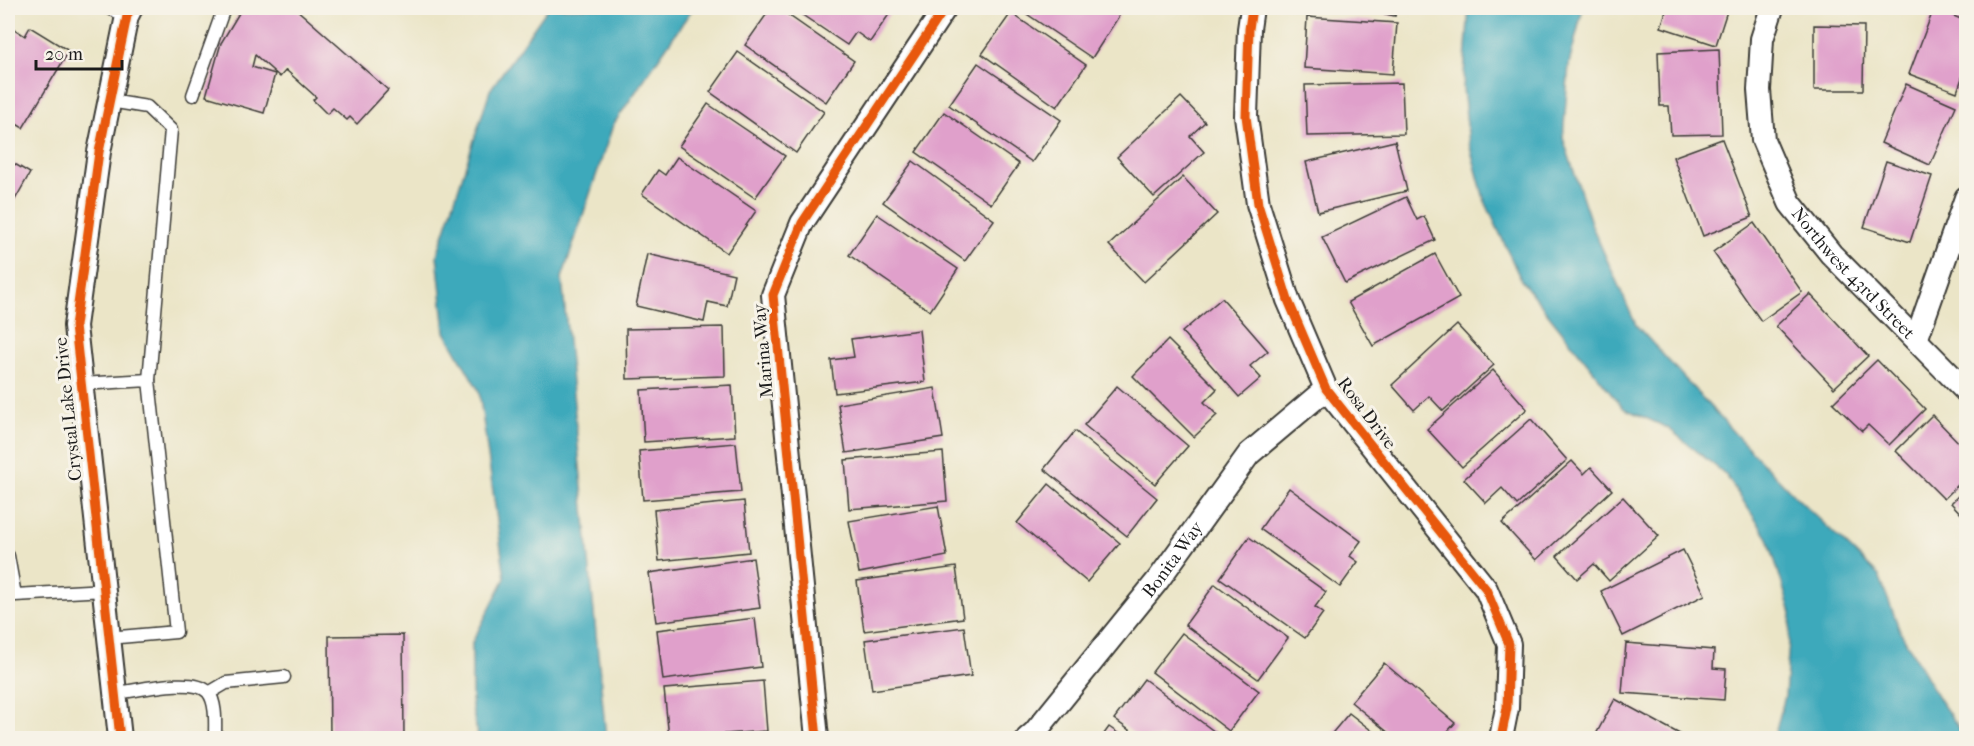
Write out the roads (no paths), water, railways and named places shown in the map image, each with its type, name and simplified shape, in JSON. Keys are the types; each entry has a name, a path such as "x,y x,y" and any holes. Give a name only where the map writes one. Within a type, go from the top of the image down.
{"street":[{"name":"Marina Way","path":"817,738 773,295 802,223 945,8"},
{"name":"Rosa Drive","path":"1252,8 1246,116 1258,204 1288,300 1326,389 1486,589 1509,644 1507,708 1501,738"},
{"name":"Northwest 43rd Street","path":"1772,8 1761,49 1759,90 1763,140 1790,203 1832,254 1966,391"},
{"name":"Crystal Lake Drive","path":"120,738 75,326 99,152 110,100 122,10"},
{"path":"1916,340 1966,198"},
{"name":"Bonita Way","path":"1028,738 1158,580 1249,454 1326,389"}],"lane":[{"path":"193,95 224,8"},
{"path":"108,638 176,632 149,380 171,130 147,107 110,100"},
{"path":"81,384 149,380"},
{"path":"8,555 15,594 105,590"},
{"path":"209,693 226,683 284,677"},
{"path":"116,693 183,684 199,686 209,693 213,708 215,738"}],"water":[{"path":"548,8 693,8 613,125 562,278 606,738 478,738 472,708 472,643 505,578 479,391 445,332 437,255 490,90"},
{"path":"1469,8 1583,8 1569,64 1563,138 1592,226 1636,325 1797,498 1879,576 1901,633 1939,699 1966,738 1774,738 1785,696 1791,613 1768,538 1725,474 1668,428 1623,408 1521,280 1484,199 1469,143 1463,88"}]}
